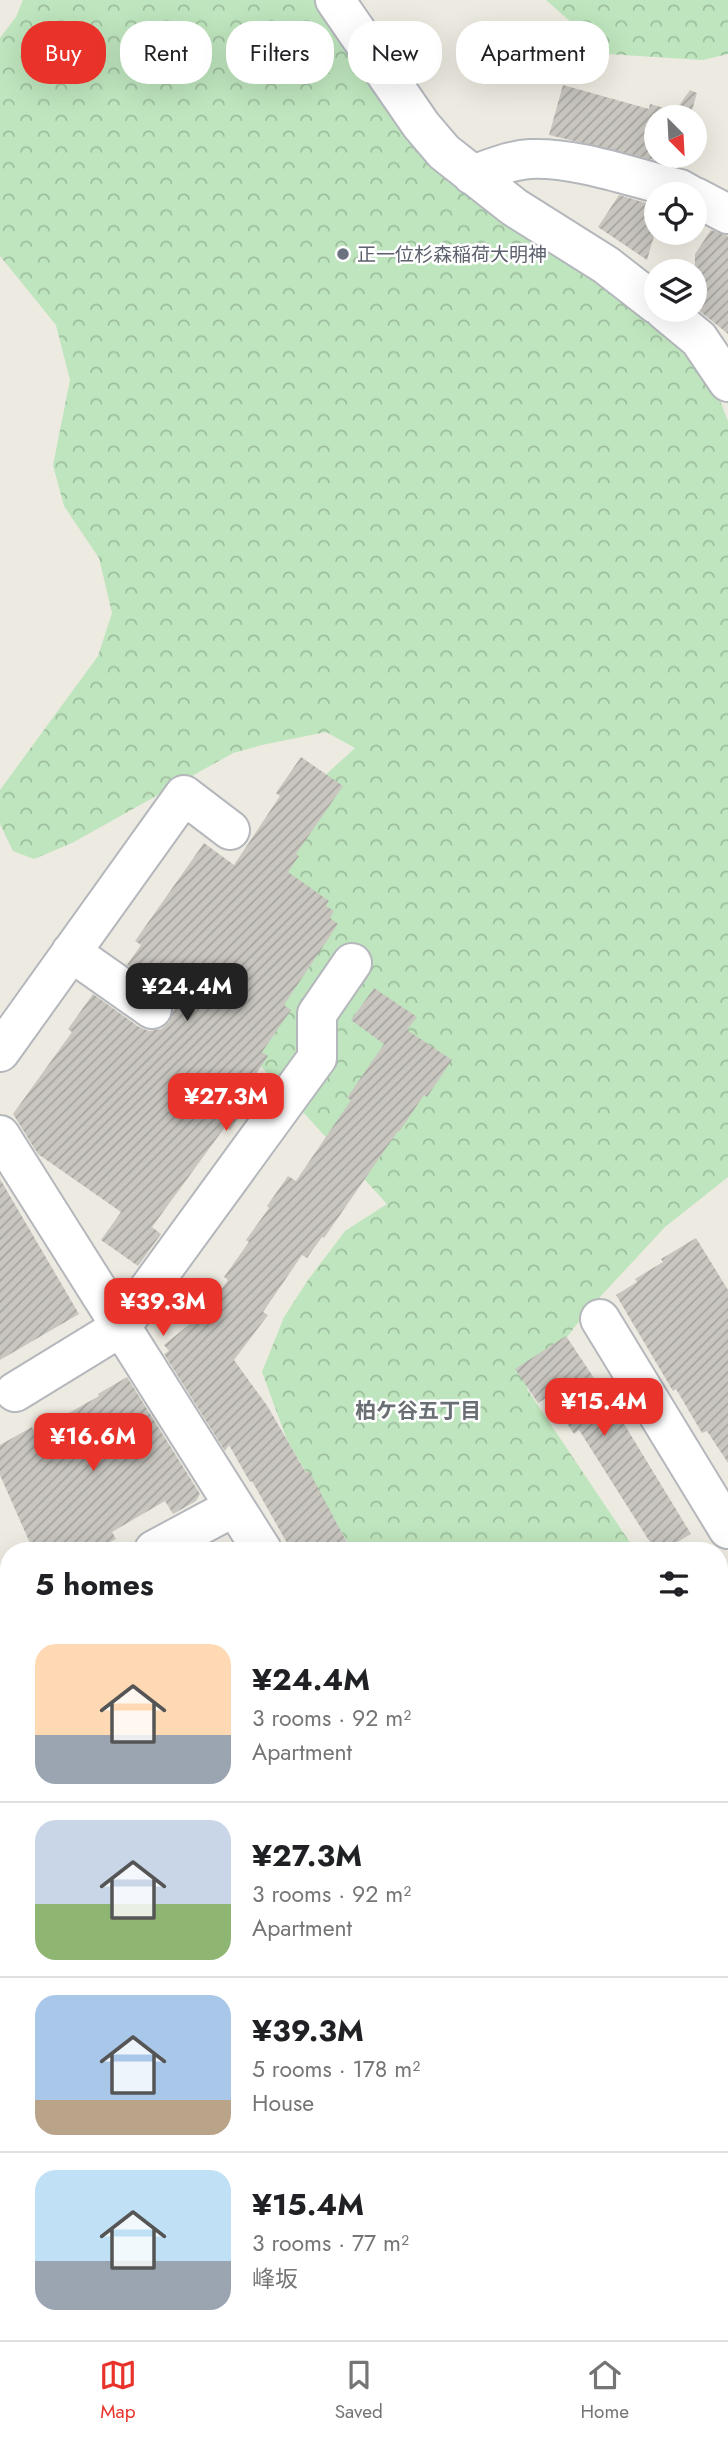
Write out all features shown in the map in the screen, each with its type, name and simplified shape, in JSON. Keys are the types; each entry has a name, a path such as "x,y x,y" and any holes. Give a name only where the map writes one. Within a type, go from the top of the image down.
{"street":[{"path":"335,0 421,125 444,152 514,207 606,265 644,295"},
{"path":"472,175 529,159 570,162 651,182"},
{"path":"707,203 728,214"},
{"path":"678,322 699,339 728,382"},
{"path":"0,1052 184,795 230,830"},
{"path":"72,952 152,1009"},
{"path":"15,1392 121,1327 317,1058 317,1014 352,963"},
{"path":"5,1153 121,1327 257,1542"},
{"path":"600,1319 728,1529"},
{"path":"169,1542 234,1507"}],"green space":[{"path":"23,0 351,0 362,21 348,21 348,84 395,84 419,130 644,309 644,322 660,322 670,330 710,375 728,421 728,1177 665,1227 587,1311 527,1389 630,1542 347,1542 287,1440 262,1372 284,1317 308,1280 345,1231 387,1204 227,1029 261,892 308,791 355,748 326,732 233,753 72,843 34,859 13,851 0,824 0,790 98,656 112,613 99,558 64,506 53,465 70,380 56,325 0,256 0,38 16,17"},
{"path":"546,0 728,0 728,54 703,60 609,54 609,21 570,21"}],"building":[{"path":"563,85 644,108 644,158 549,135"},
{"path":"690,90 697,93 694,105 679,105"},
{"path":"619,195 644,202 644,245 651,245 647,259 646,259 598,227"},
{"path":"711,230 728,236 728,334 707,317 707,259 695,259 695,254 701,245 707,245 707,236"},
{"path":"301,757 343,786 296,854 299,856 288,872 329,901 326,906 334,911 330,918 338,924 284,1005 291,1010 262,1052 268,1056 242,1095 250,1101 230,1130 225,1127 152,1227 161,1234 138,1266 101,1240 121,1212 38,1154 13,1114 72,1032 68,1029 93,994 139,1027 149,1031 161,1029 169,1022 174,1010 171,999 165,991 127,965 141,945 135,941 204,843 234,865 280,796 276,793"},
{"path":"374,988 417,1017 407,1030 452,1060 427,1097 424,1095 398,1131 324,1238 322,1237 307,1258 302,1255 263,1312 268,1315 234,1360 268,1407 306,1473 309,1471 347,1542 286,1542 229,1445 225,1451 164,1354 169,1351 164,1345 207,1310 228,1280 224,1277 249,1242 246,1240 269,1208 267,1206 288,1176 296,1181 351,1100 347,1098 384,1044 351,1020"},
{"path":"0,1179 79,1314 0,1360"},
{"path":"696,1238 728,1290 728,1463 707,1431 702,1433 676,1389 673,1391 616,1295 637,1282 635,1279 663,1262 661,1259"},
{"path":"566,1336 618,1414 691,1534 678,1542 650,1542 579,1430 574,1434 549,1396 538,1403 515,1369"},
{"path":"127,1377 200,1494 196,1501 173,1514 165,1501 112,1532 116,1539 110,1542 29,1542 0,1475 0,1445 32,1427 35,1432 99,1396 98,1394"}],"place":[{"name":"正一位杉森稲荷大明神","path":"343,254"}],"district":[{"name":"柏ケ谷五丁目","path":"418,1411"}]}
